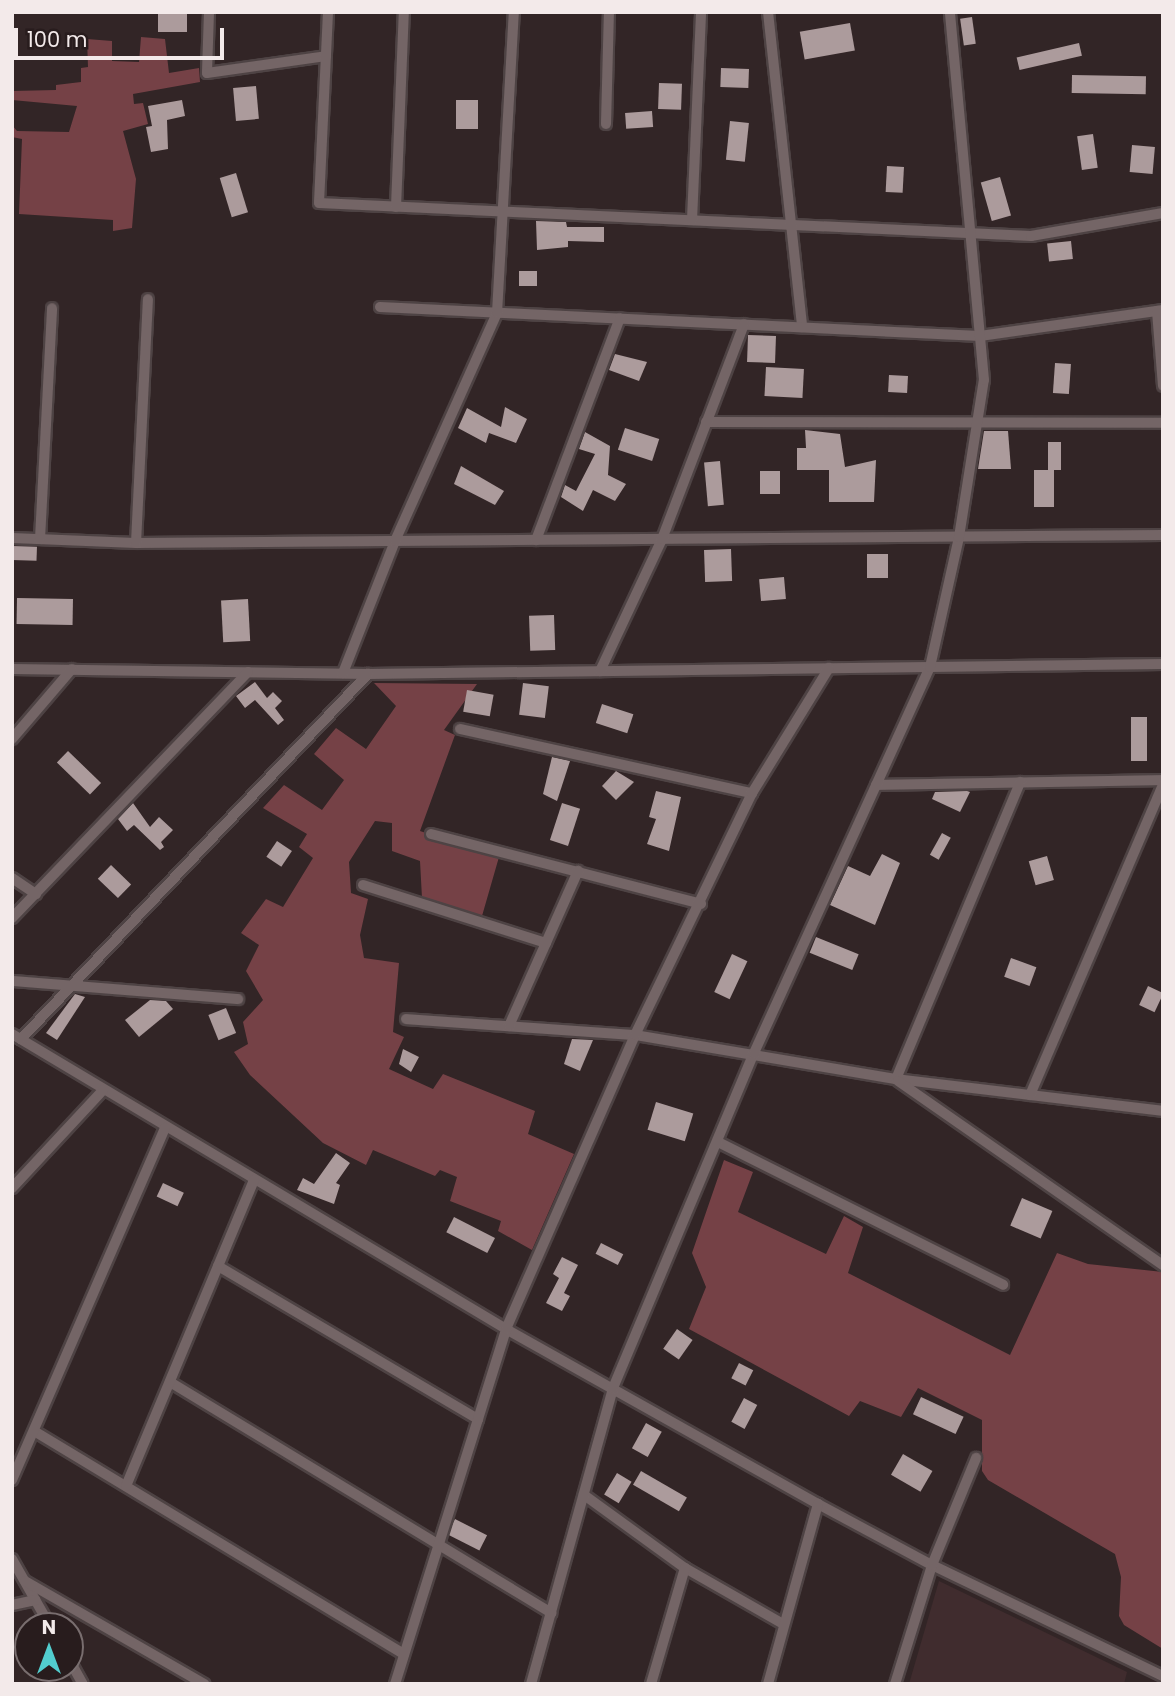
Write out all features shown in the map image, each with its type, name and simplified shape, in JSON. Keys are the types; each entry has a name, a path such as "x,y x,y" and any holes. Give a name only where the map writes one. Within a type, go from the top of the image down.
{"street":[{"path":"209,12 207,73 326,56"},
{"path":"328,12 318,203 1031,236 1163,213"},
{"path":"396,207 404,12"},
{"path":"343,673 395,541 497,313 514,12"},
{"path":"606,124 610,12"},
{"path":"692,220 701,12"},
{"path":"768,12 802,327"},
{"path":"531,1684 613,1388 754,1053 930,667 959,537 984,380 950,12"},
{"path":"136,543 148,299"},
{"path":"380,307 980,336 1160,311 1163,386"},
{"path":"40,539 52,308"},
{"path":"536,540 620,318"},
{"path":"600,671 663,539 744,324"},
{"path":"706,422 1163,423"},
{"path":"12,538 136,543 1163,535"},
{"path":"12,669 368,674 1163,664"},
{"path":"395,1684 506,1329 635,1035 701,904 752,793 829,668"},
{"path":"12,739 72,669"},
{"path":"12,918 248,672"},
{"path":"368,674 17,1037 165,1128 506,1329 818,1504 932,1565 1163,1676"},
{"path":"460,729 752,793"},
{"path":"896,1079 1020,782"},
{"path":"876,785 1163,782 1030,1096"},
{"path":"431,834 701,904"},
{"path":"509,1026 578,871"},
{"path":"12,878 36,894"},
{"path":"363,886 546,943"},
{"path":"12,981 238,999"},
{"path":"406,1020 635,1035 896,1079 1163,1111"},
{"path":"896,1079 1163,1265"},
{"path":"12,1188 103,1090"},
{"path":"12,1480 165,1128"},
{"path":"718,1142 1003,1285"},
{"path":"126,1486 254,1180"},
{"path":"218,1266 478,1419"},
{"path":"170,1382 551,1613"},
{"path":"34,1431 404,1654"},
{"path":"895,1684 932,1565 976,1458"},
{"path":"584,1495 685,1568 783,1624"},
{"path":"768,1684 818,1504"},
{"path":"12,1559 42,1612"},
{"path":"651,1684 685,1568"},
{"path":"25,1581 204,1684"},
{"path":"12,1605 36,1600"}],"shaded area":[{"path":"141,37 165,39 169,73 199,68 200,82 133,94 134,104 143,103 148,124 123,131 136,179 132,228 113,231 113,220 19,214 22,139 12,137 12,125 17,131 69,132 77,106 12,100 12,91 56,90 56,85 81,82 81,68 88,67 87,39 112,41 112,61 139,62"},
{"path":"374,683 477,684 444,730 455,735 420,831 499,857 482,916 422,898 420,861 392,851 392,823 375,821 349,862 351,893 368,899 360,935 364,958 399,963 393,1032 404,1037 389,1069 433,1089 443,1074 535,1111 528,1134 574,1154 532,1250 498,1231 501,1221 450,1201 457,1177 440,1170 435,1176 373,1150 366,1165 323,1143 250,1075 234,1052 248,1044 243,1022 263,1000 246,971 259,945 241,933 266,899 283,907 313,858 299,847 307,834 263,808 284,785 322,810 344,780 314,754 336,728 366,749 396,706"},
{"path":"724,1160 753,1172 738,1212 826,1254 844,1216 863,1227 848,1273 1010,1355 1057,1253 1088,1264 1163,1272 1163,1649 1124,1625 1119,1616 1121,1577 1115,1554 988,1480 982,1471 982,1420 918,1388 901,1417 860,1401 849,1416 689,1329 706,1287 692,1253"},
{"path":"939,1581 1127,1672 1124,1684 909,1684"}],"building":[{"path":"158,12 187,12 187,32 158,32"},
{"path":"972,17 976,44 964,45 960,19"},
{"path":"850,23 855,51 805,59 800,32"},
{"path":"1079,43 1082,56 1020,70 1017,57"},
{"path":"721,68 749,69 748,88 720,87"},
{"path":"1072,75 1146,76 1146,94 1072,93"},
{"path":"659,83 682,84 681,110 658,109"},
{"path":"256,86 259,119 236,121 233,88"},
{"path":"182,100 185,116 167,120 168,149 151,152 146,127 152,126 148,106"},
{"path":"456,100 478,100 478,129 456,129"},
{"path":"652,111 653,127 626,129 625,113"},
{"path":"730,121 749,123 745,162 726,160"},
{"path":"1093,134 1098,168 1082,170 1077,136"},
{"path":"1132,145 1155,147 1153,174 1130,172"},
{"path":"887,166 904,167 903,193 886,192"},
{"path":"236,173 248,212 232,217 220,178"},
{"path":"1000,177 1011,215 992,221 981,183"},
{"path":"536,221 566,222 567,227 604,227 604,242 568,241 568,247 537,250"},
{"path":"1071,241 1073,259 1049,261 1047,244"},
{"path":"519,271 537,271 537,286 519,286"},
{"path":"748,335 776,336 775,363 747,362"},
{"path":"615,354 647,362 639,381 609,370"},
{"path":"1055,363 1071,364 1069,394 1053,393"},
{"path":"766,367 804,369 802,398 764,396"},
{"path":"889,375 908,376 907,393 888,392"},
{"path":"505,407 527,419 516,443 489,433 486,443 458,428 467,408 501,427"},
{"path":"625,428 659,439 652,461 618,450"},
{"path":"805,430 840,434 845,467 876,460 874,502 829,502 829,470 797,470 797,448 806,448"},
{"path":"984,431 1008,431 1011,469 978,469"},
{"path":"585,432 610,446 608,475 626,484 615,501 593,490 583,511 561,497 565,485 576,491 595,454 579,449"},
{"path":"1048,442 1061,442 1061,470 1048,470"},
{"path":"720,461 724,505 708,506 704,462"},
{"path":"461,466 504,491 495,505 454,484"},
{"path":"1034,470 1054,470 1054,507 1034,507"},
{"path":"760,471 780,471 780,494 760,494"},
{"path":"12,546 37,547 36,561 12,560"},
{"path":"731,549 732,581 705,582 704,550"},
{"path":"867,554 888,554 888,578 867,578"},
{"path":"784,577 786,599 761,601 759,579"},
{"path":"17,598 73,599 73,625 17,624"},
{"path":"248,599 250,641 223,642 221,600"},
{"path":"554,615 555,650 530,651 529,616"},
{"path":"255,682 267,698 273,692 282,701 275,708 284,720 278,725 255,700 245,708 236,696"},
{"path":"523,683 549,686 545,718 519,715"},
{"path":"467,690 494,695 490,716 463,712"},
{"path":"602,704 633,714 627,733 596,723"},
{"path":"1131,717 1147,717 1147,761 1131,761"},
{"path":"68,751 101,783 90,794 57,763"},
{"path":"552,757 570,761 557,801 543,794"},
{"path":"616,771 634,782 616,800 602,786"},
{"path":"656,791 681,797 669,851 647,844 656,819 649,817"},
{"path":"935,792 970,792 960,812 932,799"},
{"path":"133,803 150,827 159,817 173,830 161,842 164,847 160,850 134,825 127,831 118,819"},
{"path":"562,803 580,809 568,846 550,840"},
{"path":"942,833 951,838 939,860 930,855"},
{"path":"277,841 292,851 281,867 266,857"},
{"path":"882,854 900,863 875,925 830,905 848,866 870,876"},
{"path":"1047,856 1054,880 1036,885 1029,861"},
{"path":"111,865 131,884 118,898 98,879"},
{"path":"816,937 859,954 852,970 810,953"},
{"path":"732,954 747,961 730,999 714,992"},
{"path":"1011,958 1036,967 1030,986 1004,977"},
{"path":"1148,986 1163,993 1155,1012 1139,1005"},
{"path":"75,994 85,997 57,1040 46,1033"},
{"path":"150,1000 166,1001 173,1009 139,1037 125,1020"},
{"path":"226,1008 236,1033 218,1040 208,1015"},
{"path":"572,1039 593,1040 580,1071 564,1064"},
{"path":"403,1049 419,1057 411,1072 399,1064"},
{"path":"656,1102 693,1113 685,1141 648,1130"},
{"path":"336,1153 350,1163 336,1183 340,1185 334,1204 297,1190 303,1178 314,1184"},
{"path":"163,1183 184,1193 178,1206 157,1197"},
{"path":"1022,1198 1052,1211 1041,1239 1010,1226"},
{"path":"454,1217 495,1238 487,1253 446,1232"},
{"path":"601,1243 623,1254 618,1265 596,1254"},
{"path":"562,1257 578,1265 564,1293 570,1296 562,1311 546,1303 559,1278 553,1274"},
{"path":"677,1329 693,1340 679,1360 663,1349"},
{"path":"739,1363 753,1370 746,1385 731,1378"},
{"path":"921,1397 964,1417 956,1434 913,1414"},
{"path":"744,1398 757,1405 745,1429 731,1422"},
{"path":"646,1423 662,1432 648,1457 632,1448"},
{"path":"903,1454 932,1471 920,1492 891,1475"},
{"path":"641,1471 687,1498 679,1511 633,1485"},
{"path":"617,1473 632,1482 619,1503 604,1494"},
{"path":"455,1519 487,1535 479,1550 447,1534"}]}
